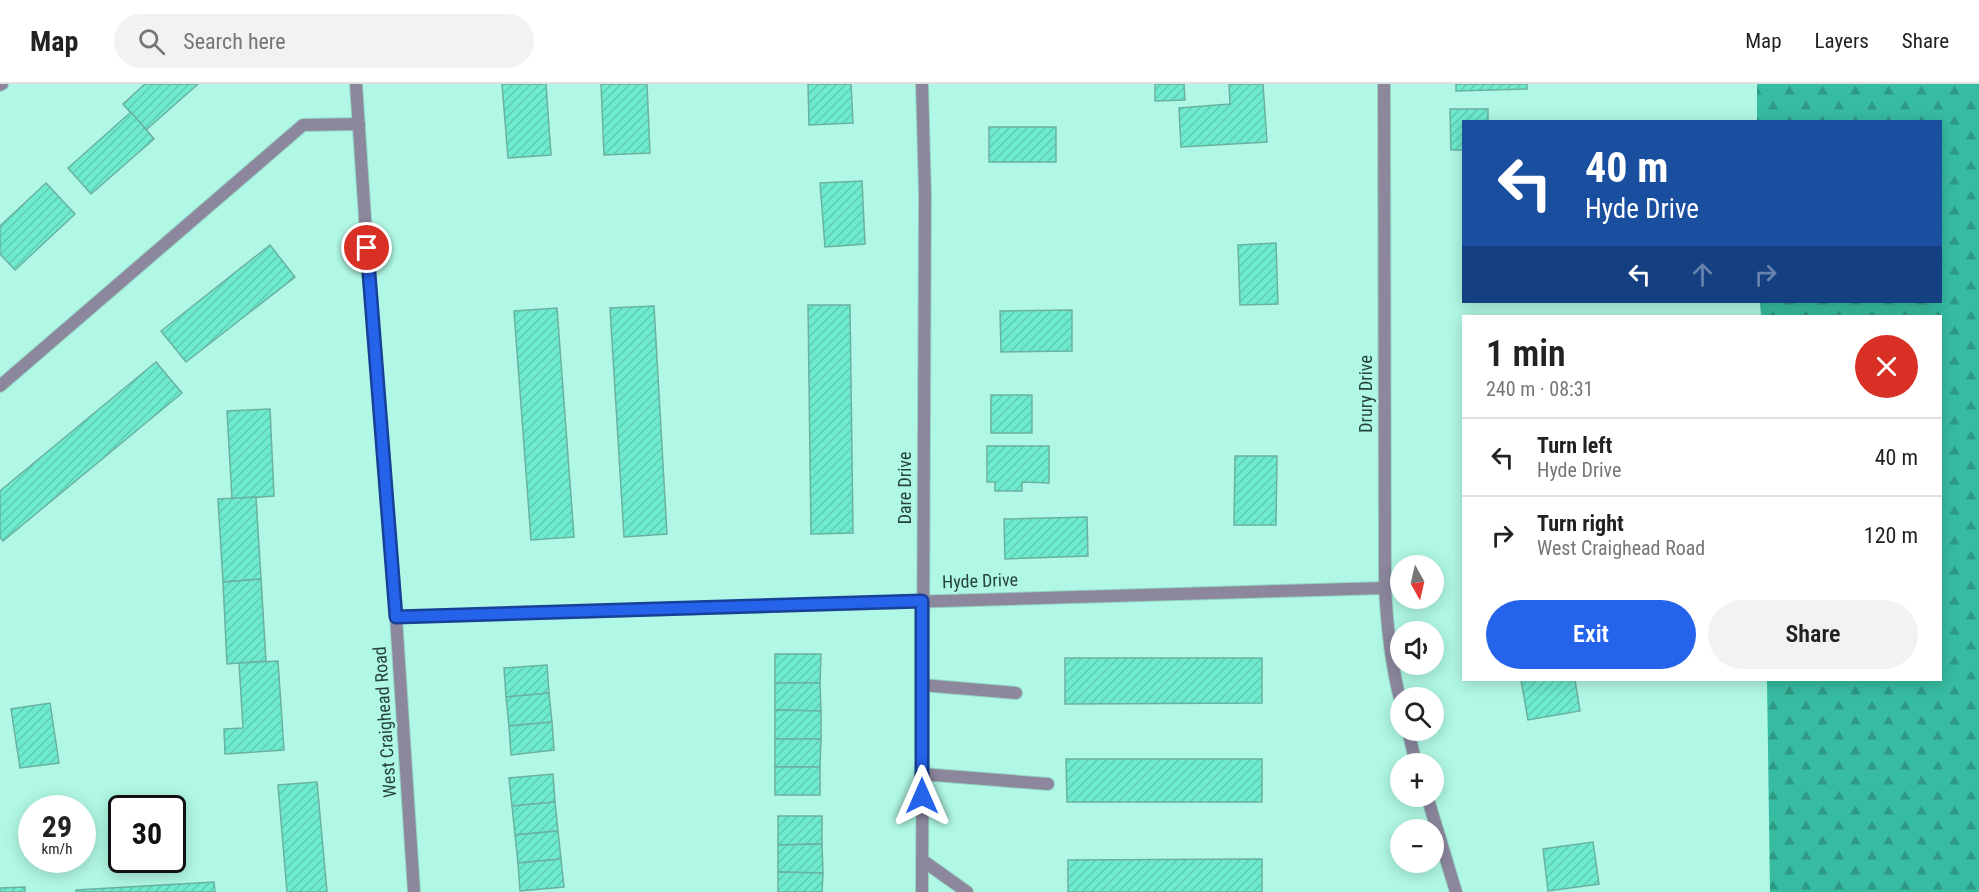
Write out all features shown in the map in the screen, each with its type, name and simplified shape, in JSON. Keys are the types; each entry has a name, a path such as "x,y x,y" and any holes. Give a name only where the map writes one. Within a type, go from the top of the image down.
{"street":[{"name":"West Craighead Road","path":"356,84 414,892"},
{"name":"Dare Drive","path":"922,84 925,194 922,892"},
{"name":"Drury Drive","path":"1384,84 1385,588 1387,622 1397,687"},
{"path":"0,386 303,125 358,124"},
{"name":"Hyde Drive","path":"396,617 1385,588"},
{"path":"922,685 1016,693"},
{"path":"922,774 1047,784"},
{"path":"1430,807 1456,892"},
{"path":"922,860 967,892"}],"green space":[{"path":"1757,84 1979,84 1979,892 1770,892 1767,681 1942,681 1942,315 1761,315 1760,303 1942,303 1942,120 1757,120"}],"building":[{"path":"145,84 198,84 146,130 123,104"},
{"path":"502,84 546,84 551,155 508,158"},
{"path":"601,84 647,84 650,153 604,155"},
{"path":"808,84 851,84 853,123 809,125"},
{"path":"1155,84 1184,84 1185,100 1155,101"},
{"path":"1229,84 1263,84 1267,142 1181,147 1179,108 1230,104"},
{"path":"1456,84 1527,84 1527,89 1456,91"},
{"path":"1450,109 1488,109 1488,120 1462,120 1462,150 1451,150"},
{"path":"131,112 154,139 91,194 68,168"},
{"path":"989,127 1056,127 1056,162 989,162"},
{"path":"862,181 865,244 825,247 820,183"},
{"path":"46,183 75,214 15,270 0,254 0,226"},
{"path":"1276,243 1278,304 1240,305 1238,245"},
{"path":"270,245 295,277 186,362 161,331"},
{"path":"808,305 850,305 853,533 811,534"},
{"path":"654,306 667,534 624,537 610,308"},
{"path":"557,308 574,537 531,540 514,311"},
{"path":"1072,310 1072,351 1001,352 1000,311"},
{"path":"156,362 182,393 3,541 0,537 0,491"},
{"path":"991,395 1032,395 1032,433 991,433"},
{"path":"270,409 274,496 232,499 227,411"},
{"path":"987,446 1049,446 1049,483 1022,482 1022,491 995,491 995,482 987,482"},
{"path":"1235,456 1277,456 1276,525 1234,525"},
{"path":"256,497 261,579 223,582 218,499"},
{"path":"1087,517 1088,556 1005,559 1004,519"},
{"path":"261,579 266,661 227,664 223,582"},
{"path":"775,654 821,654 820,683 775,683"},
{"path":"1065,658 1262,658 1262,703 1065,704"},
{"path":"278,661 284,750 225,754 224,729 243,728 239,663"},
{"path":"547,665 549,693 506,697 504,668"},
{"path":"1521,681 1575,681 1580,711 1528,720"},
{"path":"775,683 820,683 821,711 775,710"},
{"path":"549,693 552,722 509,726 506,697"},
{"path":"50,703 59,763 20,768 11,709"},
{"path":"775,710 821,711 821,739 775,739"},
{"path":"552,722 554,750 511,755 509,726"},
{"path":"775,739 821,739 820,767 775,767"},
{"path":"1066,759 1262,759 1262,802 1067,802"},
{"path":"775,767 820,767 820,795 775,795"},
{"path":"553,774 555,802 512,806 509,778"},
{"path":"317,782 327,892 287,892 278,785"},
{"path":"555,802 558,831 515,835 512,806"},
{"path":"778,816 822,816 822,844 778,845"},
{"path":"558,831 561,859 518,863 515,835"},
{"path":"1593,842 1599,884 1548,891 1543,849"},
{"path":"822,844 823,873 778,872 778,845"},
{"path":"561,859 564,887 520,891 518,863"},
{"path":"1262,859 1262,892 1068,892 1068,860"},
{"path":"778,872 823,873 822,892 778,892"},
{"path":"214,882 215,892 76,892 76,890"},
{"path":"25,887 25,892 0,892 0,888"}],"route":[{"path":"367,248 396,617 922,601 922,796"}]}
